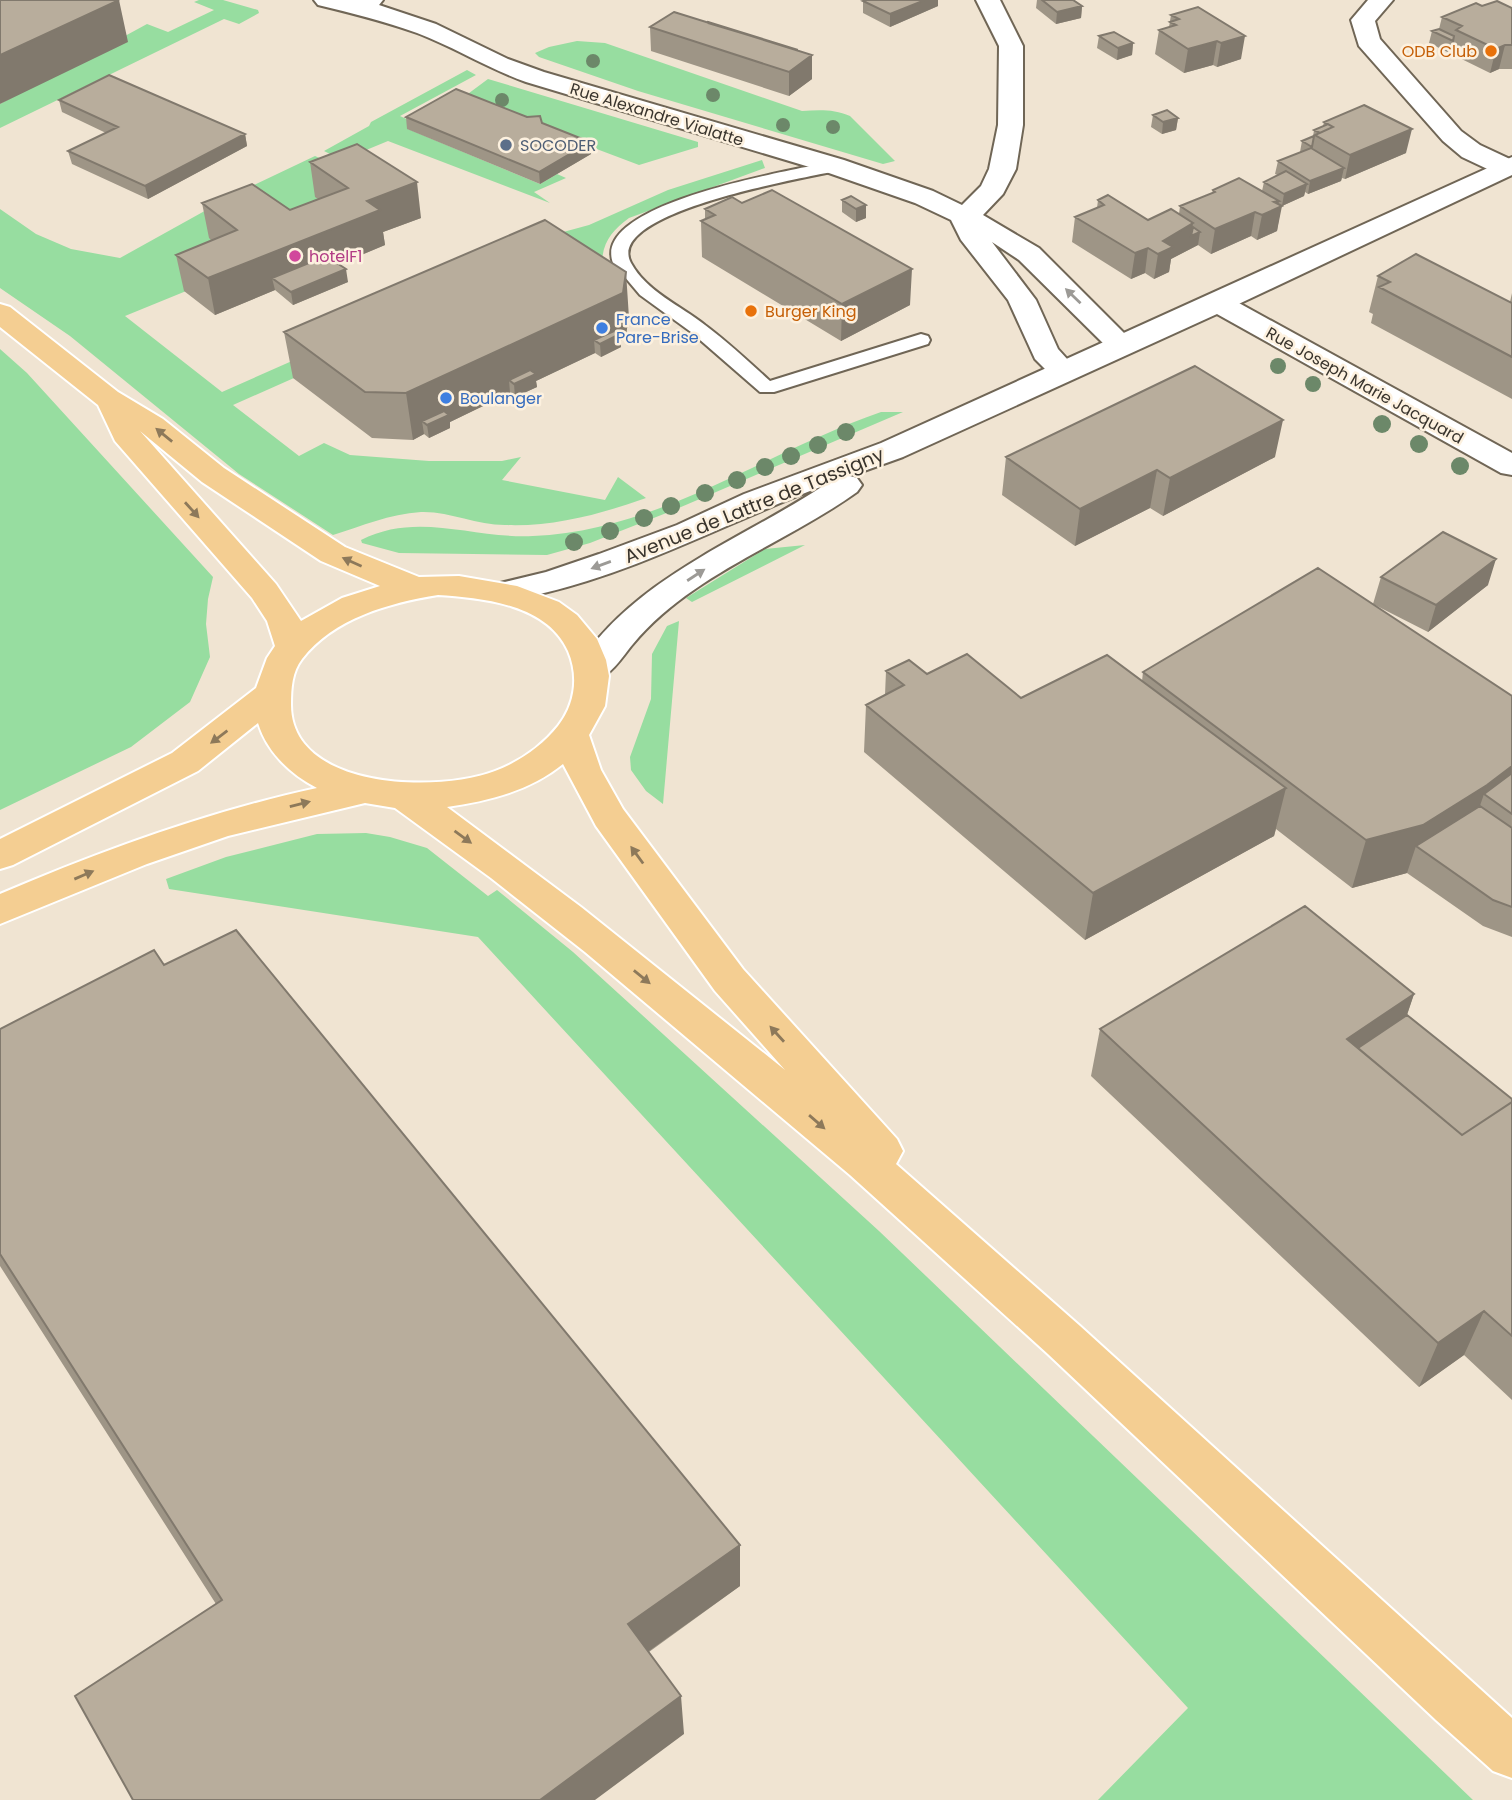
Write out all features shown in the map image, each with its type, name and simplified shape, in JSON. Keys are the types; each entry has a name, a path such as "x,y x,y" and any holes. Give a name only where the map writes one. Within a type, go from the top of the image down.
{"main road":[{"path":"0,313 107,398 152,425 213,475 333,554 415,587"},
{"path":"107,398 125,435 264,591 284,621 293,647"},
{"path":"461,586 504,592 541,607 570,628 584,648 592,670 589,703 571,735 530,769 502,782 440,797 407,797 362,791 334,782 311,769 292,752 279,734 273,714 272,693 276,677 293,647 333,615 386,593 415,587 461,586"},
{"path":"0,855 185,762 272,693"},
{"path":"571,735 583,770 609,817 729,980 986,1267"},
{"path":"0,910 134,854 227,823 309,801 362,791"},
{"path":"407,797 502,865 746,1061 986,1267 1454,1702 1512,1752"}],"street":[{"name":"Rue Alexandre Vialatte","path":"326,0 367,4 428,29 499,64 535,77 835,166 924,197 993,230 1029,254 1121,345"},
{"path":"962,217 986,201 1002,168 1008,146 1013,60 1011,46 988,0"},
{"path":"1381,0 1363,20 1368,41 1452,136 1471,151 1509,166"},
{"path":"892,450 1218,303 1509,166"},
{"name":"Rue Alexandre Vialatte","path":"962,217 971,234 1022,300 1045,353 1063,371"},
{"name":"Rue Joseph Marie Jacquard","path":"1218,303 1512,466"},
{"name":"Avenue de Lattre de Tassigny","path":"504,592 555,580 611,561 688,532 755,501 892,450"},
{"name":"Avenue de Lattre de Tassigny","path":"592,670 636,618 656,601 746,543 832,495 892,450"}],"lane":[{"path":"835,166 714,196 643,221 627,234 619,248 620,260 648,294 697,327 767,388 922,340"}],"green space":[{"path":"223,0 258,10 259,13 239,24 224,19 0,128 0,104 147,24 168,32 214,10 194,2"},
{"path":"577,41 605,43 802,111 826,110 850,116 895,161 883,164 638,91 539,57 535,53"},
{"path":"467,70 476,75 400,116 417,124 408,129 540,184 557,174 566,178 534,192 550,203 388,141 342,160 324,151 369,126 371,122"},
{"path":"488,79 698,142 698,147 639,165 541,128 457,102"},
{"path":"315,156 333,164 353,223 125,316 222,392 566,240 556,234 589,225 668,190 762,160 765,168 629,218 610,237 604,248 602,262 548,265 233,405 299,456 324,443 350,455 429,461 502,461 521,457 502,480 605,500 618,477 646,498 559,522 494,524 421,512 387,518 333,535 239,474 70,336 0,288 0,209 36,234 71,249 120,258 237,193"},
{"path":"0,349 27,373 213,577 206,624 210,657 190,702 131,747 0,810"},
{"path":"881,412 903,412 674,510 590,543 547,555 399,553 362,543 361,540 382,532 425,527 533,536 579,531 624,520 711,487"},
{"path":"805,545 692,602 686,598 765,549"},
{"path":"679,621 663,804 646,791 631,770 630,757 651,699 652,654 667,626"},
{"path":"366,833 427,848 488,896 497,890 573,952 879,1231 1473,1800 1098,1800 1188,1708 478,937 169,889 166,879 226,857 317,834"}],"building":[{"path":"0,0 119,0 0,55"},
{"path":"925,0 890,14 863,1"},
{"path":"1042,0 1073,0 1082,6 1057,12"},
{"path":"1497,1 1512,8 1512,45 1496,49 1456,30 1462,26 1442,17 1476,3 1482,6"},
{"path":"1198,7 1245,36 1188,49 1159,30 1176,25 1170,22 1179,19 1171,15"},
{"path":"674,12 812,55 789,72 650,27"},
{"path":"708,22 798,50 708,23"},
{"path":"1439,29 1454,36 1453,41 1432,31"},
{"path":"1114,32 1133,43 1118,48 1099,36"},
{"path":"109,75 245,134 145,186 68,151 118,127 59,100"},
{"name":"SOCODER","path":"456,89 527,117 540,116 542,123 590,142 539,172 406,117"},
{"path":"1364,105 1412,129 1350,155 1315,135 1333,127 1324,122"},
{"path":"1167,110 1178,118 1163,122 1153,115"},
{"path":"1328,124 1333,127 1320,133 1314,130"},
{"path":"1314,136 1312,147 1302,141"},
{"path":"357,144 417,182 367,201 380,210 208,278 176,255 237,230 202,203 252,184 290,210 348,188 310,162"},
{"path":"1311,148 1344,168 1310,181 1278,161"},
{"path":"1286,171 1307,184 1284,194 1264,182"},
{"path":"1239,178 1279,201 1274,202 1282,206 1262,215 1255,212 1215,229 1180,206 1215,192 1213,190"},
{"path":"772,190 912,269 842,304 701,221 715,215 705,209 732,197 742,203"},
{"path":"1108,195 1148,220 1171,209 1193,223 1163,241 1173,247 1158,254 1148,248 1135,253 1075,217 1104,205 1098,200"},
{"path":"851,196 866,205 856,209 842,200"},
{"path":"545,220 626,272 623,293 406,393 365,392 284,332"},
{"path":"1193,227 1200,232 1191,236"},
{"path":"1416,254 1512,303 1512,357 1379,287 1390,282 1378,276"},
{"path":"326,256 346,269 291,292 272,278"},
{"path":"614,331 620,334 600,344 594,340"},
{"path":"1195,366 1283,420 1170,478 1157,470 1080,509 1006,457"},
{"path":"530,370 536,374 514,384 509,380"},
{"path":"444,411 449,415 427,425 422,421"},
{"path":"1443,532 1496,559 1436,605 1381,577"},
{"path":"1318,568 1512,696 1512,766 1423,825 1366,840 1143,672"},
{"path":"967,654 1021,698 1107,655 1286,788 1093,893 866,705 904,685 886,671 909,660 927,674"},
{"path":"1512,773 1512,814 1484,794"},
{"path":"1480,806 1512,828 1512,907 1493,900 1416,846"},
{"path":"1305,906 1414,994 1347,1039 1462,1135 1512,1102 1512,1336 1484,1311 1438,1343 1100,1029"},
{"path":"236,930 740,1545 628,1624 681,1696 540,1800 133,1800 75,1696 222,1600 0,1254 0,1029 154,950 164,965"},
{"path":"1407,1015 1512,1099 1512,1102 1462,1135 1358,1048"}],"place":[{"name":"ODB Club","path":"1491,51"},
{"name":"SOCODER","path":"506,145"},
{"name":"hotelF1","path":"295,256"},
{"name":"Burger King","path":"751,311"},
{"name":"France Pare-Brise","path":"602,328"},
{"name":"Boulanger","path":"446,398"}]}
